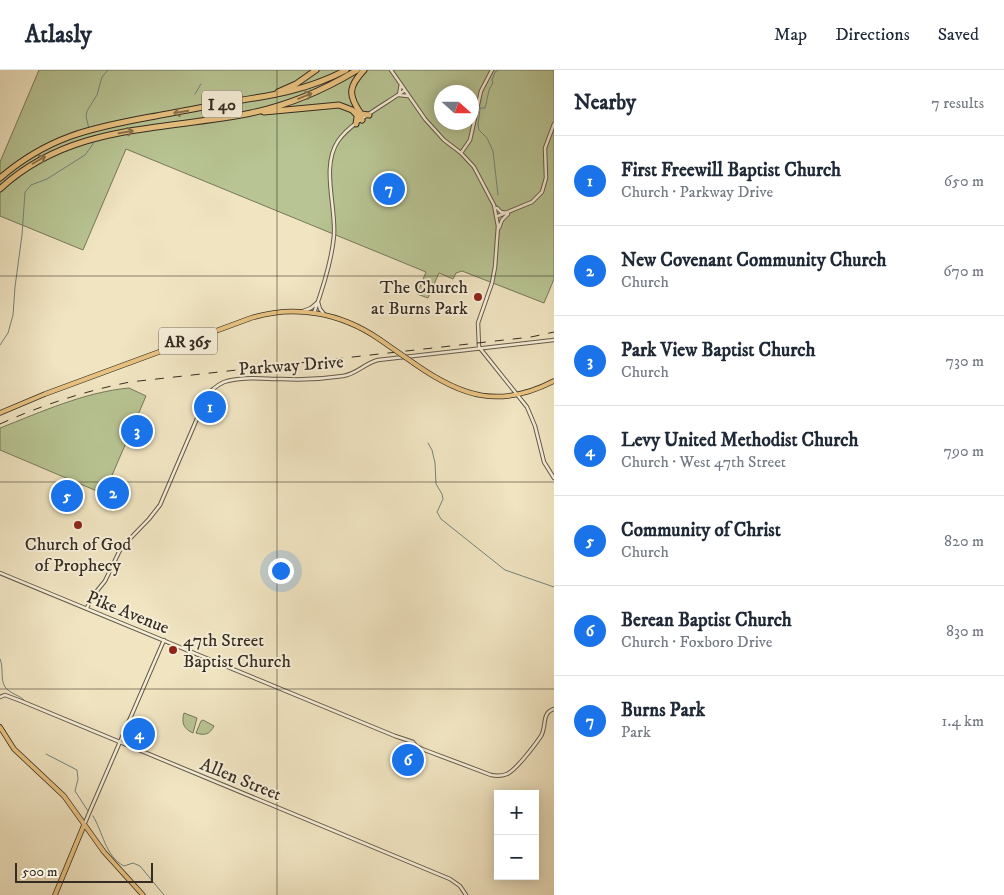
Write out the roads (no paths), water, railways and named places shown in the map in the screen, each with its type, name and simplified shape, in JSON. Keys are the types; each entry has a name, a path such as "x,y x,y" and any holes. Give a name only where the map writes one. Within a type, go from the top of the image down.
{"highway":[{"path":"268,96 296,84 316,70"},
{"name":"I 40","path":"0,178 21,161 46,146 83,131 305,88 323,82 346,70"},
{"name":"I 40","path":"0,188 40,159 85,140 254,112 311,94 357,70"},
{"path":"363,117 353,101 351,90 354,81 364,70"},
{"path":"254,112 339,105 349,108 363,117"},
{"path":"356,124 363,117"}],"main road":[{"name":"AR 365","path":"0,413 45,394 251,318 278,312 303,311 325,315 350,323 379,339 447,384 472,395 518,395 538,389 554,381"},
{"path":"0,728 14,749 64,796 104,852 143,895"},
{"path":"55,895 84,825"}],"street":[{"path":"391,70 432,127 478,172 494,205 498,216 498,232 493,280 478,323 479,348 523,402 534,422 545,464 554,478"},
{"path":"460,153 472,134 480,91 492,70"},
{"path":"399,95 401,84"},
{"path":"363,117 406,90"},
{"path":"399,95 410,97"},
{"path":"314,313 331,256 334,235 330,175 331,158 339,140 356,124"},
{"path":"498,216 532,202 543,189 546,178 546,148 554,124"},
{"path":"456,150 465,147"},
{"path":"494,205 501,212 508,213"},
{"path":"498,232 502,220 508,213"},
{"path":"303,311 310,309 318,302"},
{"path":"318,302 320,309 325,315"},
{"name":"Parkway Drive","path":"87,608 90,600 103,584 122,548 158,509 204,400 218,385 228,381 250,379 337,377 353,373 367,364 378,360 554,340"},
{"path":"483,354 485,348"},
{"path":"511,386 509,396 523,402"},
{"name":"Pike Avenue","path":"0,573 413,742 417,747 491,775 502,775 513,770 539,738 543,732 545,716 554,709"},
{"path":"90,600 91,608 95,612"},
{"name":"Parkway Drive","path":"80,606 90,600"},
{"path":"84,825 164,640"},
{"name":"Allen Street","path":"0,697 7,696 450,879 460,886 466,895"}],"waterway":[{"path":"89,129 86,116 87,111 97,95 102,77 108,70"},
{"path":"498,195 493,151 487,138 479,130 478,125 480,108 485,108 493,83 492,80 495,72 499,70"},
{"path":"195,94 201,84"},
{"path":"0,345 8,333 13,315 25,192 31,185 47,179 85,155 93,142"},
{"path":"428,443 435,463 436,484 443,499 437,512 441,519 505,570 554,587"},
{"path":"0,659 5,687 25,701"},
{"path":"46,754 77,770 78,779 75,791 88,811"},
{"path":"93,816 108,850 118,862 124,866 133,863 140,866 164,895"}],"railway":[{"path":"0,424 64,399 130,382 531,337 554,332"}],"place":[{"name":"Burns Park","path":"389,189"},
{"name":"The Church at Burns Park","path":"478,297"},
{"name":"First Freewill Baptist Church","path":"210,407"},
{"name":"Park View Baptist Church","path":"137,431"},
{"name":"New Covenant Community Church","path":"113,493"},
{"name":"Community of Christ","path":"67,496"},
{"name":"Church of God of Prophecy","path":"78,525"},
{"name":"47th Street Baptist Church","path":"173,650"},
{"name":"Levy United Methodist Church","path":"139,734"},
{"name":"Berean Baptist Church","path":"408,760"}]}
